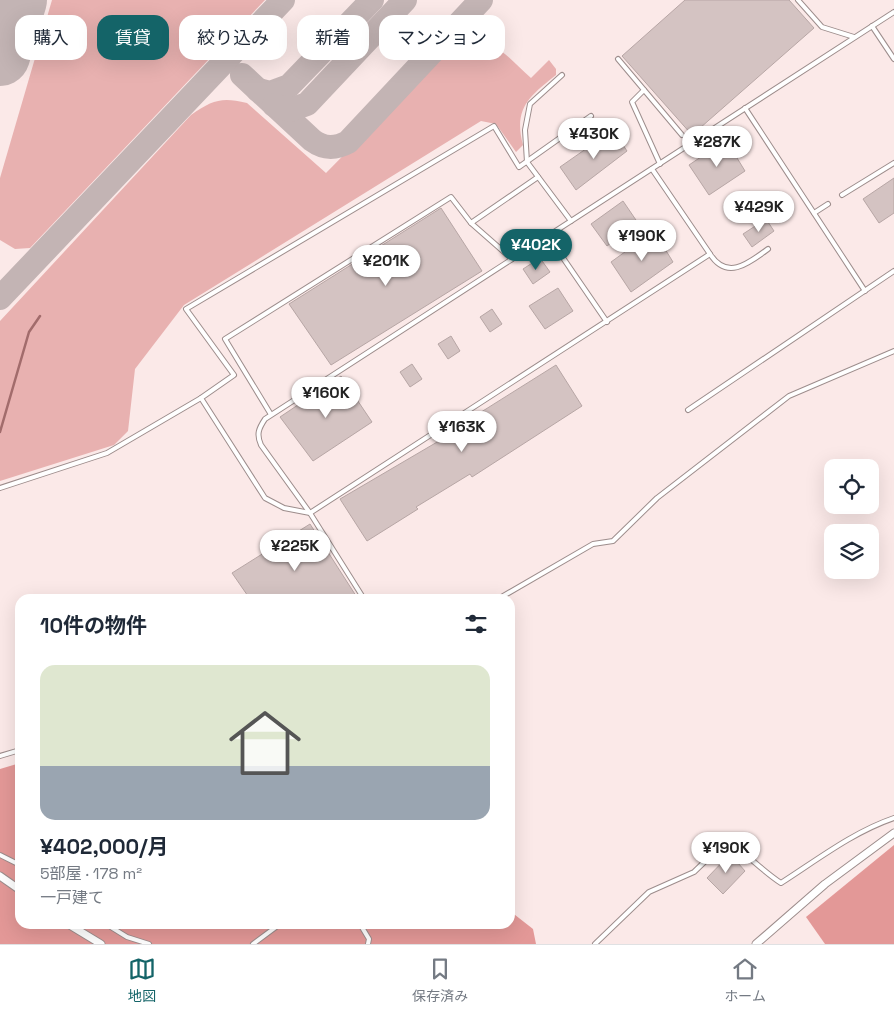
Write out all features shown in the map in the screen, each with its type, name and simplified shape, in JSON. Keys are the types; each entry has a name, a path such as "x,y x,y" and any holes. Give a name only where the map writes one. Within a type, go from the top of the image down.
{"street":[{"path":"756,944 825,884 894,833"},
{"path":"0,876 15,886"},
{"path":"76,929 101,944"}],"lane":[{"path":"798,0 822,27 854,37"},
{"path":"361,594 310,513 258,438 262,424 270,414 894,12"},
{"path":"872,26 894,59"},
{"path":"618,59 682,136"},
{"path":"562,75 530,104 525,130 527,162 571,221"},
{"path":"644,90 632,102 660,164"},
{"path":"745,108 865,291"},
{"path":"0,488 107,453 201,398 234,376 186,309 494,126 519,168 592,116"},
{"path":"842,196 894,163"},
{"path":"652,169 710,254 722,267 742,267 768,249"},
{"path":"471,223 538,177"},
{"path":"270,414 225,339 451,198 471,223 512,259"},
{"path":"814,213 828,204"},
{"path":"548,236 607,322"},
{"path":"201,398 234,446 266,498 284,508 310,513 710,254"},
{"path":"688,410 894,271"},
{"path":"507,594 593,544 613,541 657,498 789,396 894,351"},
{"path":"0,756 15,752"},
{"path":"595,944 649,892 694,872 721,846 733,845 753,858 768,875 781,883 878,823 894,818"},
{"path":"0,855 15,862"},
{"path":"115,929 148,944"},
{"path":"253,944 273,929"},
{"path":"363,929 369,938 368,944"}],"shaded area":[{"path":"52,0 265,0 251,15 179,15 179,60 208,60 30,248 15,249 0,240 0,178 34,60 87,60 87,15 48,15"},
{"path":"505,54 531,78 549,60 556,69 556,75 531,97 522,112 520,132 523,145 516,152 496,124 481,121 184,305 135,369 128,431 114,445 0,481 0,321 191,115 205,106 218,101 230,100 247,103 326,173 437,60 505,60"},
{"path":"15,764 15,929 515,929 515,915 533,929 536,944 0,944 0,769"},
{"path":"894,845 894,944 825,944 806,917"}],"building":[{"path":"685,0 789,0 814,28 692,135 622,56"},
{"path":"613,130 627,151 576,190 560,167"},
{"path":"726,140 745,171 709,195 689,165"},
{"path":"894,178 894,213 879,223 863,199"},
{"path":"623,201 638,223 607,246 591,224"},
{"path":"441,208 482,271 331,365 289,304"},
{"path":"766,219 774,231 752,247 743,234"},
{"path":"654,231 673,262 631,292 611,262"},
{"path":"540,258 550,272 533,284 523,269"},
{"path":"558,288 573,311 545,329 529,306"},
{"path":"492,309 502,324 490,332 480,317"},
{"path":"451,336 460,351 448,359 438,344"},
{"path":"412,364 422,379 410,387 400,372"},
{"path":"556,365 582,406 472,477 470,474 416,507 418,509 367,541 340,499 444,438 443,436"},
{"path":"341,376 372,422 313,461 280,417"},
{"path":"310,524 355,594 247,594 232,573"},
{"path":"730,854 745,871 723,894 707,878"}],"waterway":[{"path":"0,432 29,332 40,316"}],"taxiway":[{"path":"0,298 283,0"},
{"path":"258,90 270,93 289,86 372,0"},
{"path":"274,105 290,110 307,104 405,0"},
{"path":"242,75 316,143 330,147 339,146 348,142 481,0"}],"runway":[{"path":"0,56 17,0"}]}
